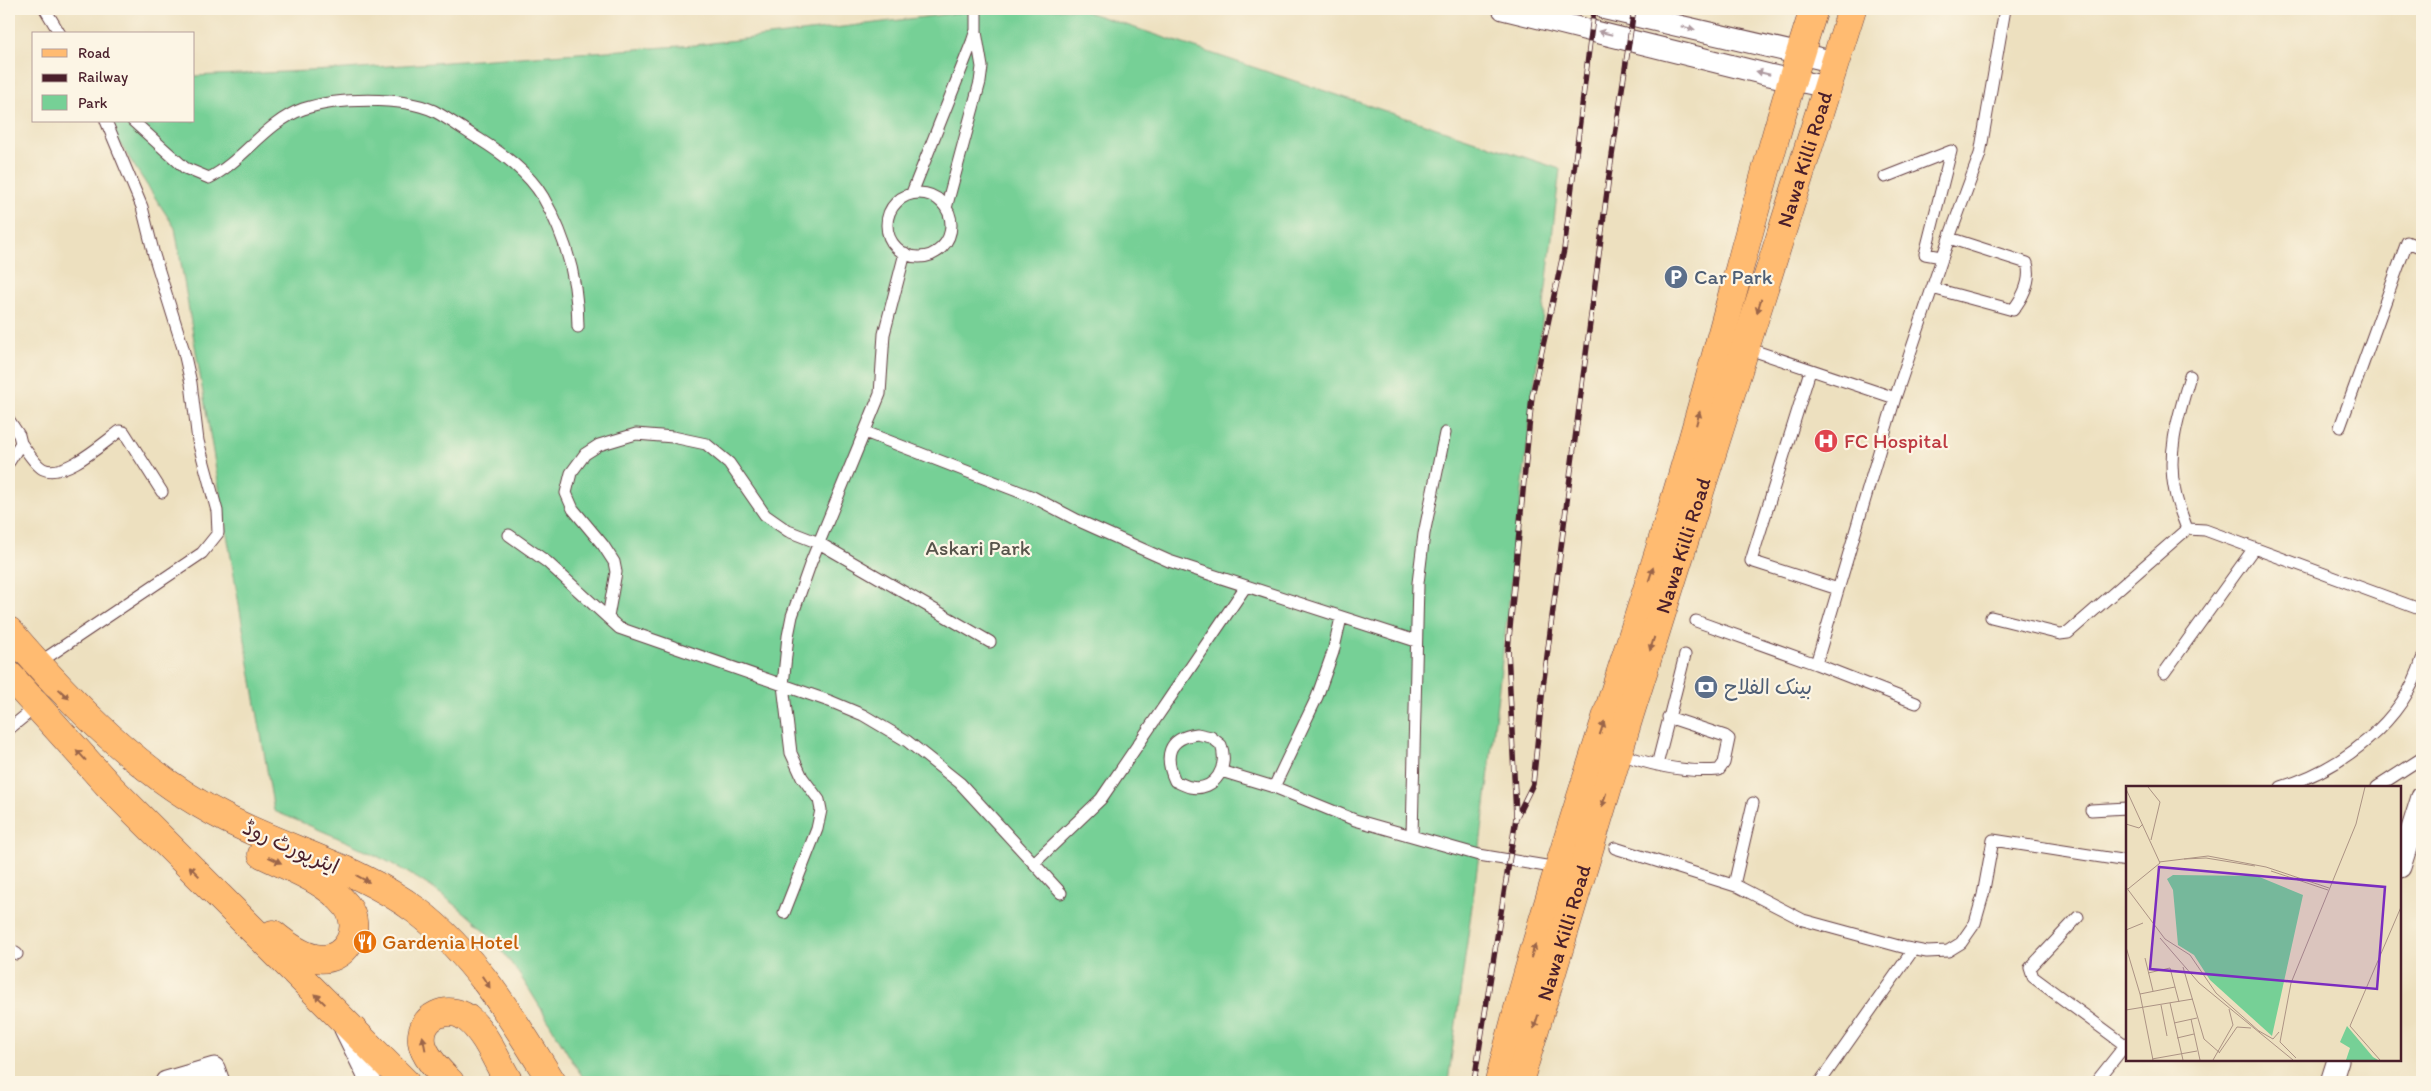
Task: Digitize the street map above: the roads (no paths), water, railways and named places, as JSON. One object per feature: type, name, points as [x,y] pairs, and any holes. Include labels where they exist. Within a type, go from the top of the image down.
[{"type":"main road","name":"Nawa Killi Road","points":[[1499,1082],[1520,997],[1558,868],[1681,479],[1791,80],[1814,9]]},
{"type":"main road","name":"Nawa Killi Road","points":[[1519,1082],[1618,753],[1852,9]]},
{"type":"main road","name":"ایئرپورٹ روڈ","points":[[9,631],[58,688],[138,763],[227,819],[357,876],[416,911],[460,948],[482,975],[552,1082]]},
{"type":"main road","points":[[9,675],[110,787],[405,1082]]},
{"type":"main road","points":[[196,801],[203,814],[214,826],[244,845],[315,881],[335,895],[346,905],[353,916],[353,936],[342,952],[329,958],[304,955],[285,944],[240,908],[223,901]]},
{"type":"main road","points":[[450,1082],[429,1058],[422,1040],[422,1032],[431,1018],[451,1011],[460,1014],[474,1025],[485,1039],[509,1082]]},
{"type":"street","points":[[1503,9],[1791,80],[1831,75]]},
{"type":"street","points":[[1606,9],[1799,54],[1831,75]]},
{"type":"street","points":[[2401,864],[2422,797]]},
{"type":"street","points":[[339,1018],[371,1082]]},
{"type":"street","points":[[2331,1082],[2338,1061]]},
{"type":"street","points":[[166,1082],[214,1068],[219,1082]]},
{"type":"lane","points":[[45,9],[59,32]]},
{"type":"lane","points":[[946,208],[980,82],[982,67],[976,30],[976,9]]},
{"type":"lane","points":[[1816,664],[1895,398],[1942,257],[1980,154],[2005,9]]},
{"type":"lane","points":[[912,193],[976,30]]},
{"type":"lane","points":[[134,122],[185,168],[209,178],[220,173],[266,132],[302,110],[335,102],[363,100],[396,102],[432,110],[495,149],[520,168],[542,197],[572,267],[577,296],[578,328]]},
{"type":"lane","points":[[37,664],[202,553],[218,533],[217,511],[198,441],[191,383],[183,348],[156,263],[142,207],[106,122]]},
{"type":"lane","points":[[1885,176],[1951,152],[1925,254],[1942,257]]},
{"type":"lane","points":[[912,193],[927,193],[940,200],[946,208],[952,225],[948,239],[939,250],[926,256],[912,256],[905,253],[890,238],[887,224],[890,211],[899,199],[912,193]]},
{"type":"lane","points":[[1932,288],[2013,310],[2022,297],[2030,272],[2027,264],[1949,238]]},
{"type":"lane","points":[[2340,427],[2407,242],[2422,248]]},
{"type":"lane","points":[[784,913],[816,829],[821,810],[818,800],[802,778],[791,753],[783,685],[792,616],[819,543],[880,394],[884,334],[905,253]]},
{"type":"lane","points":[[1746,348],[1895,398]]},
{"type":"lane","points":[[1810,371],[1751,561],[1838,589]]},
{"type":"lane","points":[[2187,529],[2175,492],[2171,466],[2176,422],[2190,376]]},
{"type":"lane","points":[[9,420],[19,435],[21,443],[41,469],[52,471],[67,467],[120,431],[124,432],[162,492]]},
{"type":"lane","points":[[865,432],[1033,497],[1077,520],[1169,561],[1416,641]]},
{"type":"lane","points":[[1412,836],[1418,583],[1424,534],[1445,433]]},
{"type":"lane","points":[[608,617],[616,572],[614,562],[603,545],[583,524],[566,493],[572,473],[585,454],[598,445],[636,434],[706,444],[729,463],[765,515],[788,531],[819,543],[990,642]]},
{"type":"lane","points":[[9,462],[21,443]]},
{"type":"lane","points":[[1991,617],[2060,634],[2068,633],[2187,529],[2205,530],[2422,610]]},
{"type":"lane","points":[[509,535],[547,562],[619,628],[863,715],[907,742],[960,783],[1061,893]]},
{"type":"lane","points":[[2164,673],[2254,548]]},
{"type":"lane","points":[[1034,863],[1101,799],[1246,586]]},
{"type":"lane","points":[[1274,787],[1318,697],[1333,652],[1341,618]]},
{"type":"lane","points":[[1696,621],[1816,664],[1916,704]]},
{"type":"lane","points":[[1657,765],[1685,655]]},
{"type":"lane","points":[[2285,786],[2299,782],[2355,751],[2375,733],[2396,710],[2413,682],[2422,659]]},
{"type":"lane","points":[[9,729],[37,706]]},
{"type":"lane","points":[[1618,753],[1657,765],[1708,771],[1719,770],[1724,763],[1729,740],[1725,736],[1668,717]]},
{"type":"lane","points":[[1197,734],[1211,738],[1221,745],[1224,754],[1224,763],[1221,771],[1211,782],[1198,787],[1192,787],[1175,781],[1170,769],[1170,752],[1178,740],[1186,735],[1197,734]]},
{"type":"lane","points":[[2379,786],[2422,758]]},
{"type":"lane","points":[[1221,771],[1274,787],[1355,820],[1479,855],[1558,868]]},
{"type":"lane","points":[[1734,885],[1753,803]]},
{"type":"lane","points":[[2091,810],[2126,808]]},
{"type":"lane","points":[[1615,848],[1734,885],[1803,920],[1913,950],[1927,952],[1948,951],[1961,943],[1975,923],[1984,895],[1993,840],[2126,861]]},
{"type":"lane","points":[[2078,917],[2030,968],[2033,977],[2126,1044],[2096,1082]]},
{"type":"lane","points":[[1820,1082],[1913,950]]},
{"type":"railway","points":[[1516,816],[1508,649],[1532,396],[1564,250],[1594,9]]},
{"type":"railway","points":[[1474,1082],[1516,818],[1533,784],[1543,687],[1609,176],[1634,9]]},
{"type":"place","name":"Car Park","points":[[1676,277]]},
{"type":"place","name":"FC Hospital","points":[[1826,441]]},
{"type":"place","name":"بینک الفلاح","points":[[1706,687]]},
{"type":"place","name":"Gardenia Hotel","points":[[365,942]]},
{"type":"park label","name":"Askari Park","points":[[978,548]]}]
